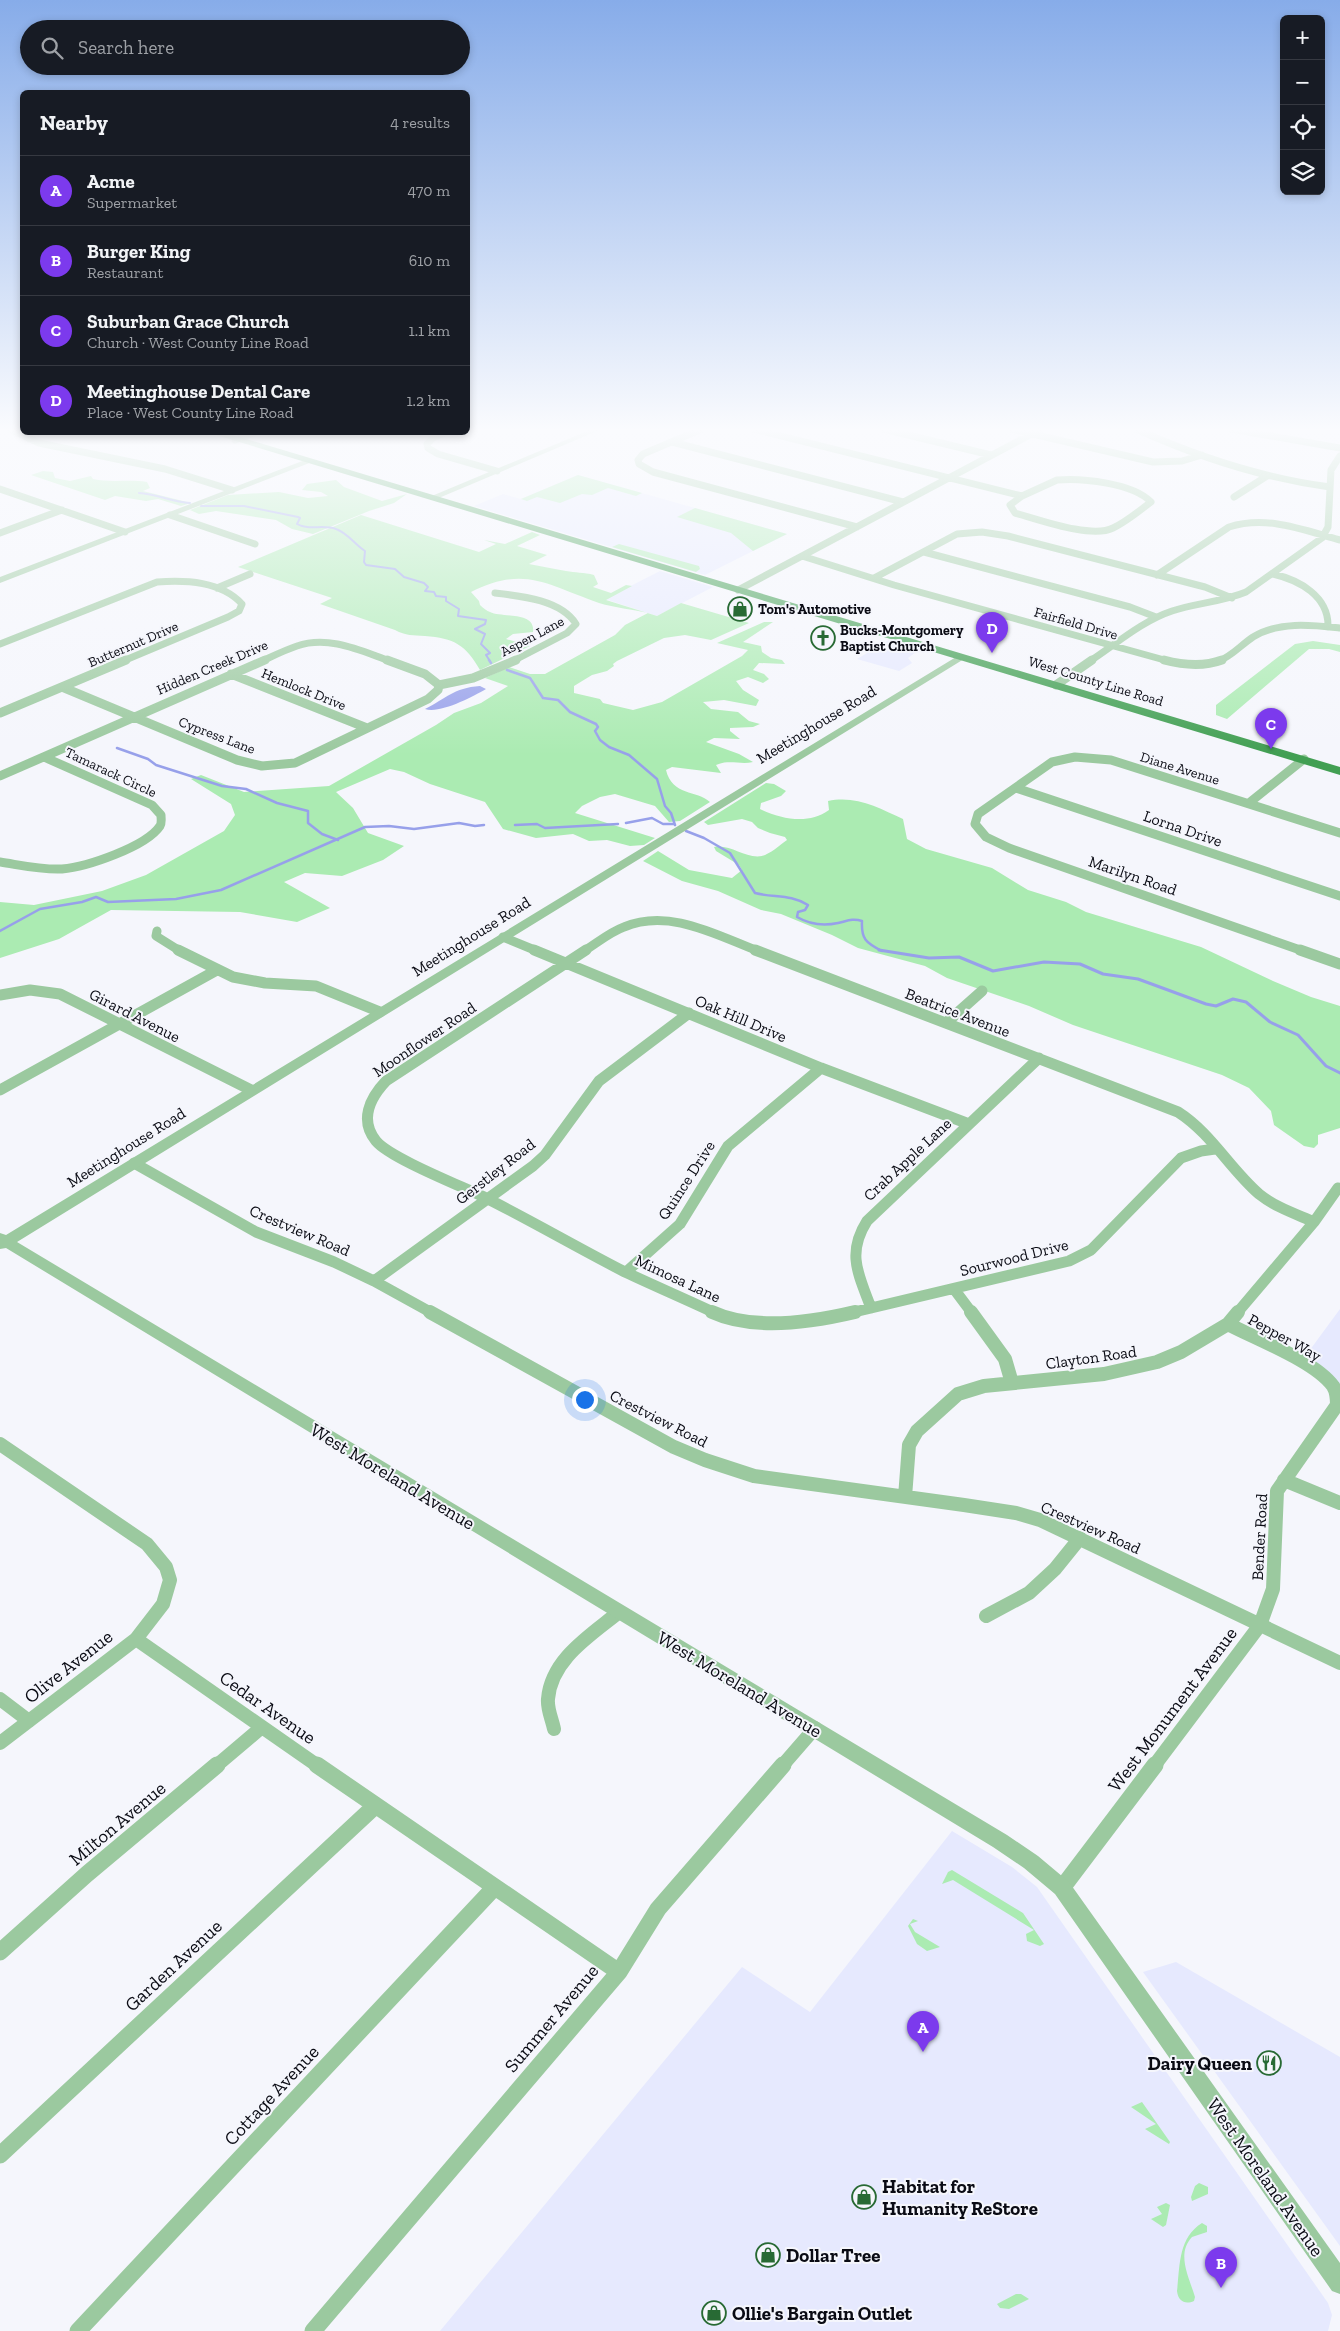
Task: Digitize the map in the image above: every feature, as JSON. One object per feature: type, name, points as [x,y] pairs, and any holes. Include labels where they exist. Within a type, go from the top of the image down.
[{"type":"main road","name":"West County Line Road","points":[[564,538],[1340,771]]},
{"type":"street","points":[[0,580],[110,538]]},
{"type":"street","points":[[237,538],[255,544]]},
{"type":"street","points":[[738,590],[837,538]]},
{"type":"street","points":[[874,578],[951,538]]},
{"type":"street","points":[[1012,538],[1213,590],[1232,598]]},
{"type":"street","points":[[1157,575],[1214,538]]},
{"type":"street","points":[[1056,685],[1156,617],[1232,598],[1250,590],[1322,538]]},
{"type":"street","points":[[924,552],[1130,607],[1156,617]]},
{"type":"street","name":"Fairfield Drive","points":[[802,556],[1170,662],[1202,664],[1224,658],[1257,635],[1270,630],[1296,626],[1340,628]]},
{"type":"street","points":[[0,644],[157,582],[192,580],[217,588],[250,574]]},
{"type":"street","points":[[1273,574],[1298,581],[1311,589],[1328,617],[1328,627]]},
{"type":"street","name":"Butternut Drive","points":[[0,713],[228,618],[239,610],[242,604],[241,600],[217,588]]},
{"type":"street","name":"Aspen Lane","points":[[439,685],[464,682],[483,676],[567,633],[576,624],[572,616],[565,611],[518,596],[494,593]]},
{"type":"street","name":"Hidden Creek Drive","points":[[0,776],[292,647],[308,644],[343,644],[425,674],[439,685]]},
{"type":"street","name":"Meetinghouse Road","points":[[2,1242],[961,656]]},
{"type":"street","name":"Hemlock Drive","points":[[231,674],[366,728]]},
{"type":"street","name":"Cypress Lane","points":[[62,687],[237,760],[262,766],[283,765],[306,759],[428,699],[438,690],[439,685]]},
{"type":"street","name":"Tamarack Circle","points":[[0,862],[45,869],[81,867],[102,860],[151,835],[160,826],[161,815],[152,805],[44,757]]},
{"type":"street","name":"Diane Avenue","points":[[1016,788],[1052,762],[1067,758],[1110,760],[1340,833]]},
{"type":"street","points":[[1249,803],[1304,759]]},
{"type":"street","name":"Lorna Drive","points":[[1016,788],[1340,896]]},
{"type":"street","name":"Marilyn Road","points":[[1016,788],[976,817],[977,828],[992,840],[1340,964]]},
{"type":"street","name":"Beatrice Avenue","points":[[565,965],[621,927],[645,921],[674,921],[687,924],[1178,1112],[1192,1121],[1215,1149],[1259,1194],[1276,1205],[1314,1222]]},
{"type":"street","points":[[157,931],[156,936],[166,944],[217,970],[243,980],[316,986],[380,1012]]},
{"type":"street","name":"Oak Hill Drive","points":[[503,937],[565,965],[689,1013],[821,1068],[969,1124]]},
{"type":"street","name":"Moonflower Road","points":[[487,1198],[384,1149],[376,1142],[368,1129],[367,1116],[370,1100],[380,1088],[396,1075],[565,965]]},
{"type":"street","points":[[0,1090],[217,970]]},
{"type":"street","name":"Girard Avenue","points":[[0,994],[28,990],[53,991],[251,1090]]},
{"type":"street","points":[[946,1023],[982,991]]},
{"type":"street","name":"Gerstley Road","points":[[374,1281],[545,1156],[599,1082],[689,1013]]},
{"type":"street","name":"Crab Apple Lane","points":[[871,1308],[854,1251],[860,1233],[871,1214],[1039,1058]]},
{"type":"street","name":"Quince Drive","points":[[626,1272],[680,1224],[728,1146],[821,1068]]},
{"type":"street","name":"Sourwood Drive","points":[[871,1308],[1076,1258],[1091,1250],[1181,1158],[1201,1151],[1215,1149]]},
{"type":"street","name":"Crestview Road","points":[[134,1163],[256,1232],[334,1262],[374,1281],[674,1447],[754,1476],[905,1496],[1016,1514],[1040,1520],[1260,1625]]},
{"type":"street","name":"Clayton Road","points":[[905,1496],[909,1445],[918,1431],[958,1394],[966,1390],[1012,1383],[1129,1370],[1181,1352],[1228,1324],[1314,1222],[1338,1188]]},
{"type":"street","name":"Mimosa Lane","points":[[487,1198],[626,1272],[719,1315],[743,1321],[800,1322],[826,1319],[871,1308]]},
{"type":"street","name":"West Moreland Avenue","points":[[2,1242],[815,1728],[1000,1841],[1031,1862],[1062,1888],[1340,2283]]},
{"type":"street","points":[[954,1289],[1005,1359],[1012,1383]]},
{"type":"street","name":"Pepper Way","points":[[1228,1324],[1311,1368],[1327,1380]]},
{"type":"street","name":"Bender Road","points":[[1260,1625],[1274,1589],[1275,1505],[1277,1491],[1336,1408],[1336,1392],[1327,1380]]},
{"type":"street","points":[[0,1444],[147,1544],[161,1560],[170,1580],[166,1597],[136,1639]]},
{"type":"street","points":[[1284,1480],[1340,1503]]},
{"type":"street","points":[[986,1616],[1029,1593],[1055,1569],[1080,1538]]},
{"type":"street","points":[[554,1729],[548,1699],[552,1679],[568,1657],[619,1612]]},
{"type":"street","name":"West Monument Avenue","points":[[1062,1888],[1260,1625],[1340,1663]]},
{"type":"street","name":"Olive Avenue","points":[[0,1743],[136,1639]]},
{"type":"street","name":"Cedar Avenue","points":[[136,1639],[375,1806],[619,1972]]},
{"type":"street","points":[[0,1699],[29,1721]]},
{"type":"street","name":"Milton Avenue","points":[[0,1952],[87,1874],[262,1727]]},
{"type":"street","name":"Summer Avenue","points":[[313,2331],[619,1972],[658,1909],[815,1728]]},
{"type":"street","name":"Garden Avenue","points":[[0,2155],[375,1806]]},
{"type":"street","name":"Cottage Avenue","points":[[78,2331],[494,1888]]},
{"type":"shaded area","points":[[580,538],[779,538],[705,575]]},
{"type":"shaded area","points":[[660,571],[713,587],[657,616],[605,599]]},
{"type":"shaded area","points":[[889,640],[920,649],[908,658],[912,663],[899,671],[857,659]]},
{"type":"shaded area","points":[[1340,1309],[1340,1388],[1304,1358]]},
{"type":"shaded area","points":[[952,1831],[1012,1867],[1037,1887],[1328,2303],[1332,2315],[1328,2331],[440,2331],[742,1967],[810,2012]]},
{"type":"shaded area","points":[[1176,1962],[1340,2057],[1340,2246],[1143,1972]]},
{"type":"green space","points":[[307,538],[434,538],[479,552],[496,544],[484,540],[505,544],[519,538],[534,538],[517,546],[547,555],[529,564],[594,575],[598,584],[593,587],[611,593],[626,585],[632,586],[606,600],[646,613],[599,603],[550,584],[536,581],[522,579],[506,580],[490,584],[471,592],[480,605],[495,614],[524,618],[533,625],[533,632],[513,634],[506,639],[530,646],[480,670],[470,654],[451,641],[403,633],[320,604],[332,598],[238,567]]},
{"type":"green space","points":[[737,538],[779,538],[753,551]]},
{"type":"green space","points":[[619,544],[699,566],[700,569],[696,572],[612,547]]},
{"type":"green space","points":[[681,603],[749,623],[711,640],[685,635],[664,638],[617,661],[607,671],[592,675],[574,686],[574,693],[600,699],[603,703],[633,710],[662,702],[742,656],[748,650],[717,643],[764,622],[773,622],[743,642],[761,646],[762,652],[771,658],[782,660],[785,664],[759,663],[753,670],[764,674],[769,679],[763,683],[748,677],[736,681],[743,690],[759,700],[756,706],[724,700],[703,702],[711,709],[738,712],[749,721],[760,724],[753,727],[730,728],[730,731],[740,739],[714,738],[706,742],[739,754],[753,762],[721,763],[716,765],[721,773],[672,767],[666,770],[669,778],[679,788],[705,798],[710,802],[680,821],[669,822],[655,806],[615,794],[600,797],[582,806],[575,813],[655,838],[644,845],[630,846],[607,840],[589,841],[573,834],[536,838],[503,829],[485,802],[430,784],[404,772],[390,769],[336,792],[353,808],[368,833],[404,846],[383,860],[342,876],[305,873],[284,882],[330,908],[297,922],[240,912],[111,910],[59,939],[0,958],[0,902],[34,905],[102,891],[146,875],[224,831],[235,815],[231,804],[191,779],[201,775],[244,792],[329,786],[454,713],[481,703],[508,686],[485,678],[509,667],[530,674],[545,674],[615,635],[625,625],[648,613],[657,616]]},
{"type":"green space","points":[[1313,641],[1340,645],[1340,652],[1329,649],[1309,649],[1227,719],[1216,715],[1216,705],[1295,644]]},
{"type":"green space","points":[[766,783],[774,784],[786,791],[781,796],[761,803],[760,809],[768,813],[786,818],[804,819],[821,815],[829,810],[828,801],[848,800],[867,804],[903,819],[907,839],[926,849],[992,868],[1028,890],[1066,902],[1086,912],[1201,947],[1273,981],[1311,997],[1340,1006],[1340,1128],[1318,1135],[1318,1144],[1314,1148],[1304,1146],[1274,1125],[1271,1111],[1249,1088],[1222,1075],[1073,1025],[1029,1006],[947,978],[925,966],[858,948],[781,914],[761,910],[718,891],[682,881],[643,861],[658,851],[689,870],[732,878],[742,870],[739,865],[716,851],[714,847],[762,856],[787,840],[785,837],[758,828],[752,822],[742,819],[708,825],[704,822]]},
{"type":"green space","points":[[952,1870],[1023,1913],[1044,1944],[1040,1946],[1027,1941],[1026,1934],[1034,1930],[953,1880],[942,1884],[948,1872]]},
{"type":"green space","points":[[913,1919],[918,1921],[910,1924],[915,1932],[940,1947],[927,1951],[917,1944],[908,1926]]},
{"type":"green space","points":[[1142,2102],[1170,2142],[1169,2144],[1145,2129],[1156,2124],[1131,2107]]},
{"type":"green space","points":[[1199,2183],[1208,2187],[1208,2194],[1192,2201],[1191,2197],[1195,2186]]},
{"type":"green space","points":[[1166,2203],[1170,2205],[1166,2225],[1163,2227],[1151,2219],[1162,2214],[1157,2207]]},
{"type":"green space","points":[[1202,2223],[1207,2226],[1207,2232],[1192,2237],[1185,2251],[1185,2266],[1195,2297],[1194,2301],[1185,2302],[1180,2300],[1177,2291],[1180,2262],[1188,2236]]},
{"type":"green space","points":[[1016,2294],[1021,2294],[1029,2299],[1009,2309],[1000,2308],[997,2304]]},
{"type":"water","points":[[480,686],[486,689],[456,704],[439,709],[425,709],[457,691]]},
{"type":"waterway","points":[[350,538],[365,551],[364,562],[366,565],[395,569],[404,577],[424,583],[428,587],[425,591],[434,592],[436,596],[446,597],[446,601],[459,609],[458,616],[486,620],[485,624],[475,629],[485,634],[481,644],[490,653],[486,655],[490,661]]},
{"type":"waterway","points":[[507,670],[530,678],[543,698],[558,700],[570,712],[596,724],[598,727],[595,731],[600,740],[609,747],[629,755],[657,779],[665,806],[671,813],[675,825]]},
{"type":"waterway","points":[[117,748],[148,759],[156,765],[222,786],[246,789],[277,803],[308,811],[308,823],[322,834],[337,839]]},
{"type":"waterway","points":[[626,823],[652,818],[663,824],[674,824]]},
{"type":"waterway","points":[[337,839],[365,827],[389,826],[414,829],[459,823],[475,826],[484,825]]},
{"type":"waterway","points":[[515,825],[537,824],[545,828],[618,824]]},
{"type":"waterway","points":[[686,831],[704,838],[730,853],[755,893],[795,899],[808,905],[805,910],[798,912],[797,917],[812,923],[827,924],[853,920],[862,921],[862,932],[866,940],[881,950]]},
{"type":"waterway","points":[[0,931],[40,909],[82,902],[96,897],[108,902],[176,899],[221,890],[337,839]]},
{"type":"waterway","points":[[881,950],[929,958],[959,957],[993,971],[1044,962],[1080,964],[1103,974],[1138,979],[1206,1004],[1216,1006],[1233,999],[1246,1002],[1270,1022],[1298,1035],[1326,1066],[1340,1073]]},
{"type":"place","name":"Tom's Automotive","points":[[740,609]]},
{"type":"place","name":"Bucks-Montgomery Baptist Church","points":[[823,638]]},
{"type":"place","name":"Meetinghouse Dental Care","points":[[992,653]]},
{"type":"place","name":"Suburban Grace Church","points":[[1271,749]]},
{"type":"place","name":"Acme","points":[[923,2052]]},
{"type":"place","name":"Dairy Queen","points":[[1269,2063]]},
{"type":"place","name":"Habitat for Humanity ReStore","points":[[864,2197]]},
{"type":"place","name":"Dollar Tree","points":[[768,2255]]},
{"type":"place","name":"Burger King","points":[[1221,2288]]},
{"type":"place","name":"Ollie's Bargain Outlet","points":[[714,2313]]}]
